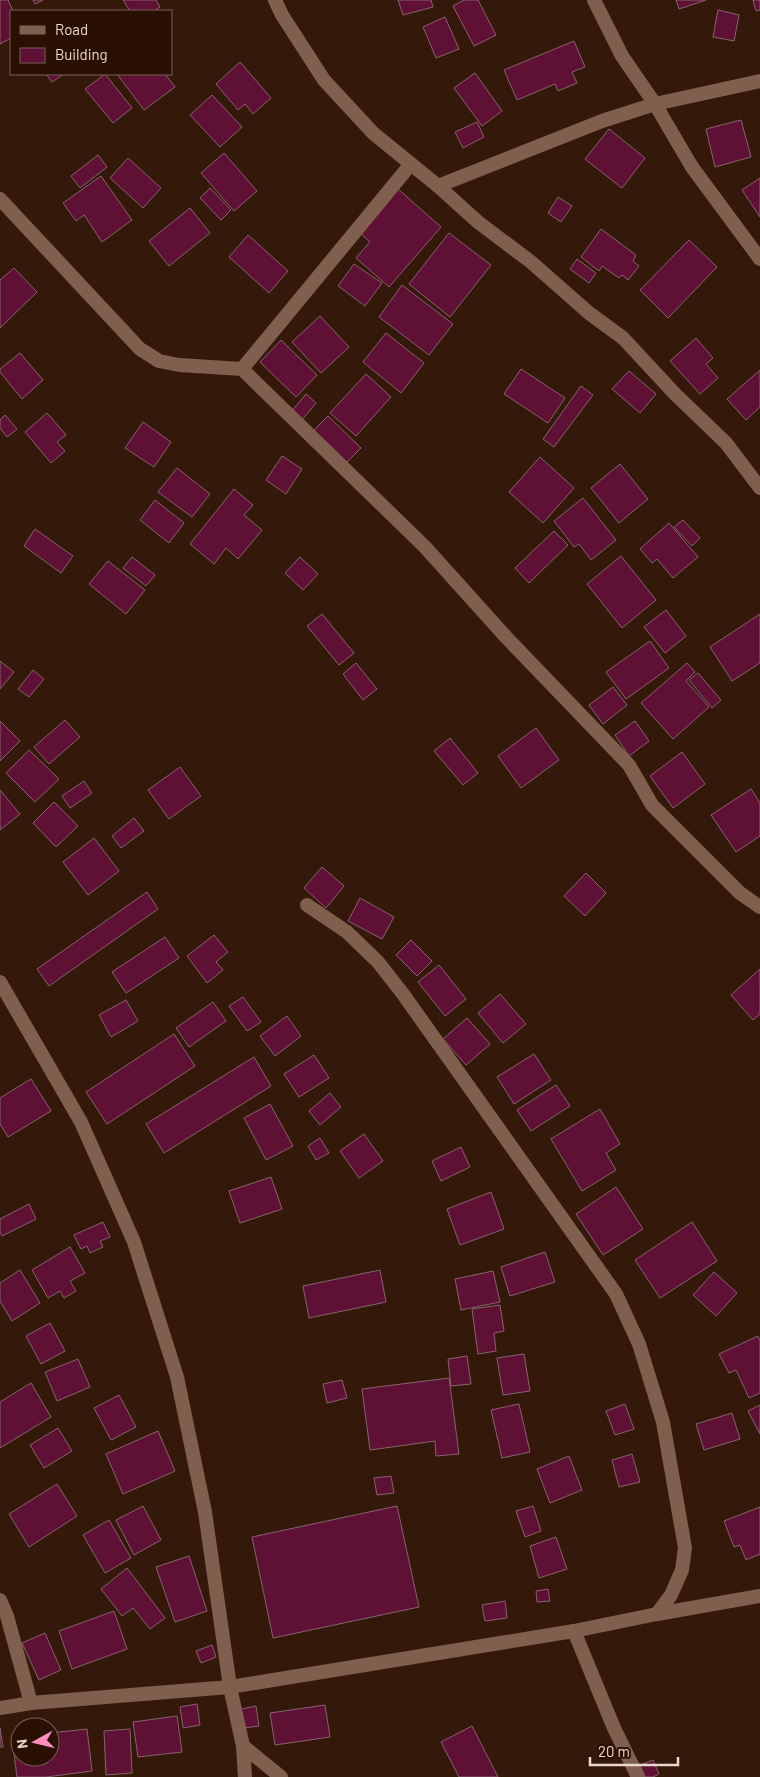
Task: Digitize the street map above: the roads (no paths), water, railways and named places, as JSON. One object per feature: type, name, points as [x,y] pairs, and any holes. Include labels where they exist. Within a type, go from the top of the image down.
[{"type":"street","points":[[275,0],[282,15],[324,80],[373,133],[438,186],[478,222],[531,262],[590,313],[623,338],[675,394],[726,443],[760,488]]},
{"type":"street","points":[[594,0],[622,56],[655,104],[692,167],[760,259]]},
{"type":"street","points":[[438,186],[602,121],[655,104],[760,81]]},
{"type":"street","points":[[242,369],[411,164]]},
{"type":"street","points":[[0,199],[140,349],[160,361],[179,365],[242,369],[425,547],[506,637],[629,765],[652,805],[740,893],[760,907]]},
{"type":"street","points":[[307,905],[347,932],[378,962],[616,1294],[639,1344],[663,1422],[685,1548],[682,1570],[672,1595],[657,1614]]},
{"type":"street","points":[[0,982],[81,1122],[134,1242],[177,1377],[205,1512],[230,1687],[243,1746],[245,1777]]},
{"type":"street","points":[[0,1708],[31,1703],[230,1687],[574,1631],[760,1596]]},
{"type":"street","points":[[0,1600],[7,1616],[31,1703]]},
{"type":"street","points":[[574,1631],[614,1728],[638,1777]]},
{"type":"street","points":[[243,1746],[282,1777]]}]
